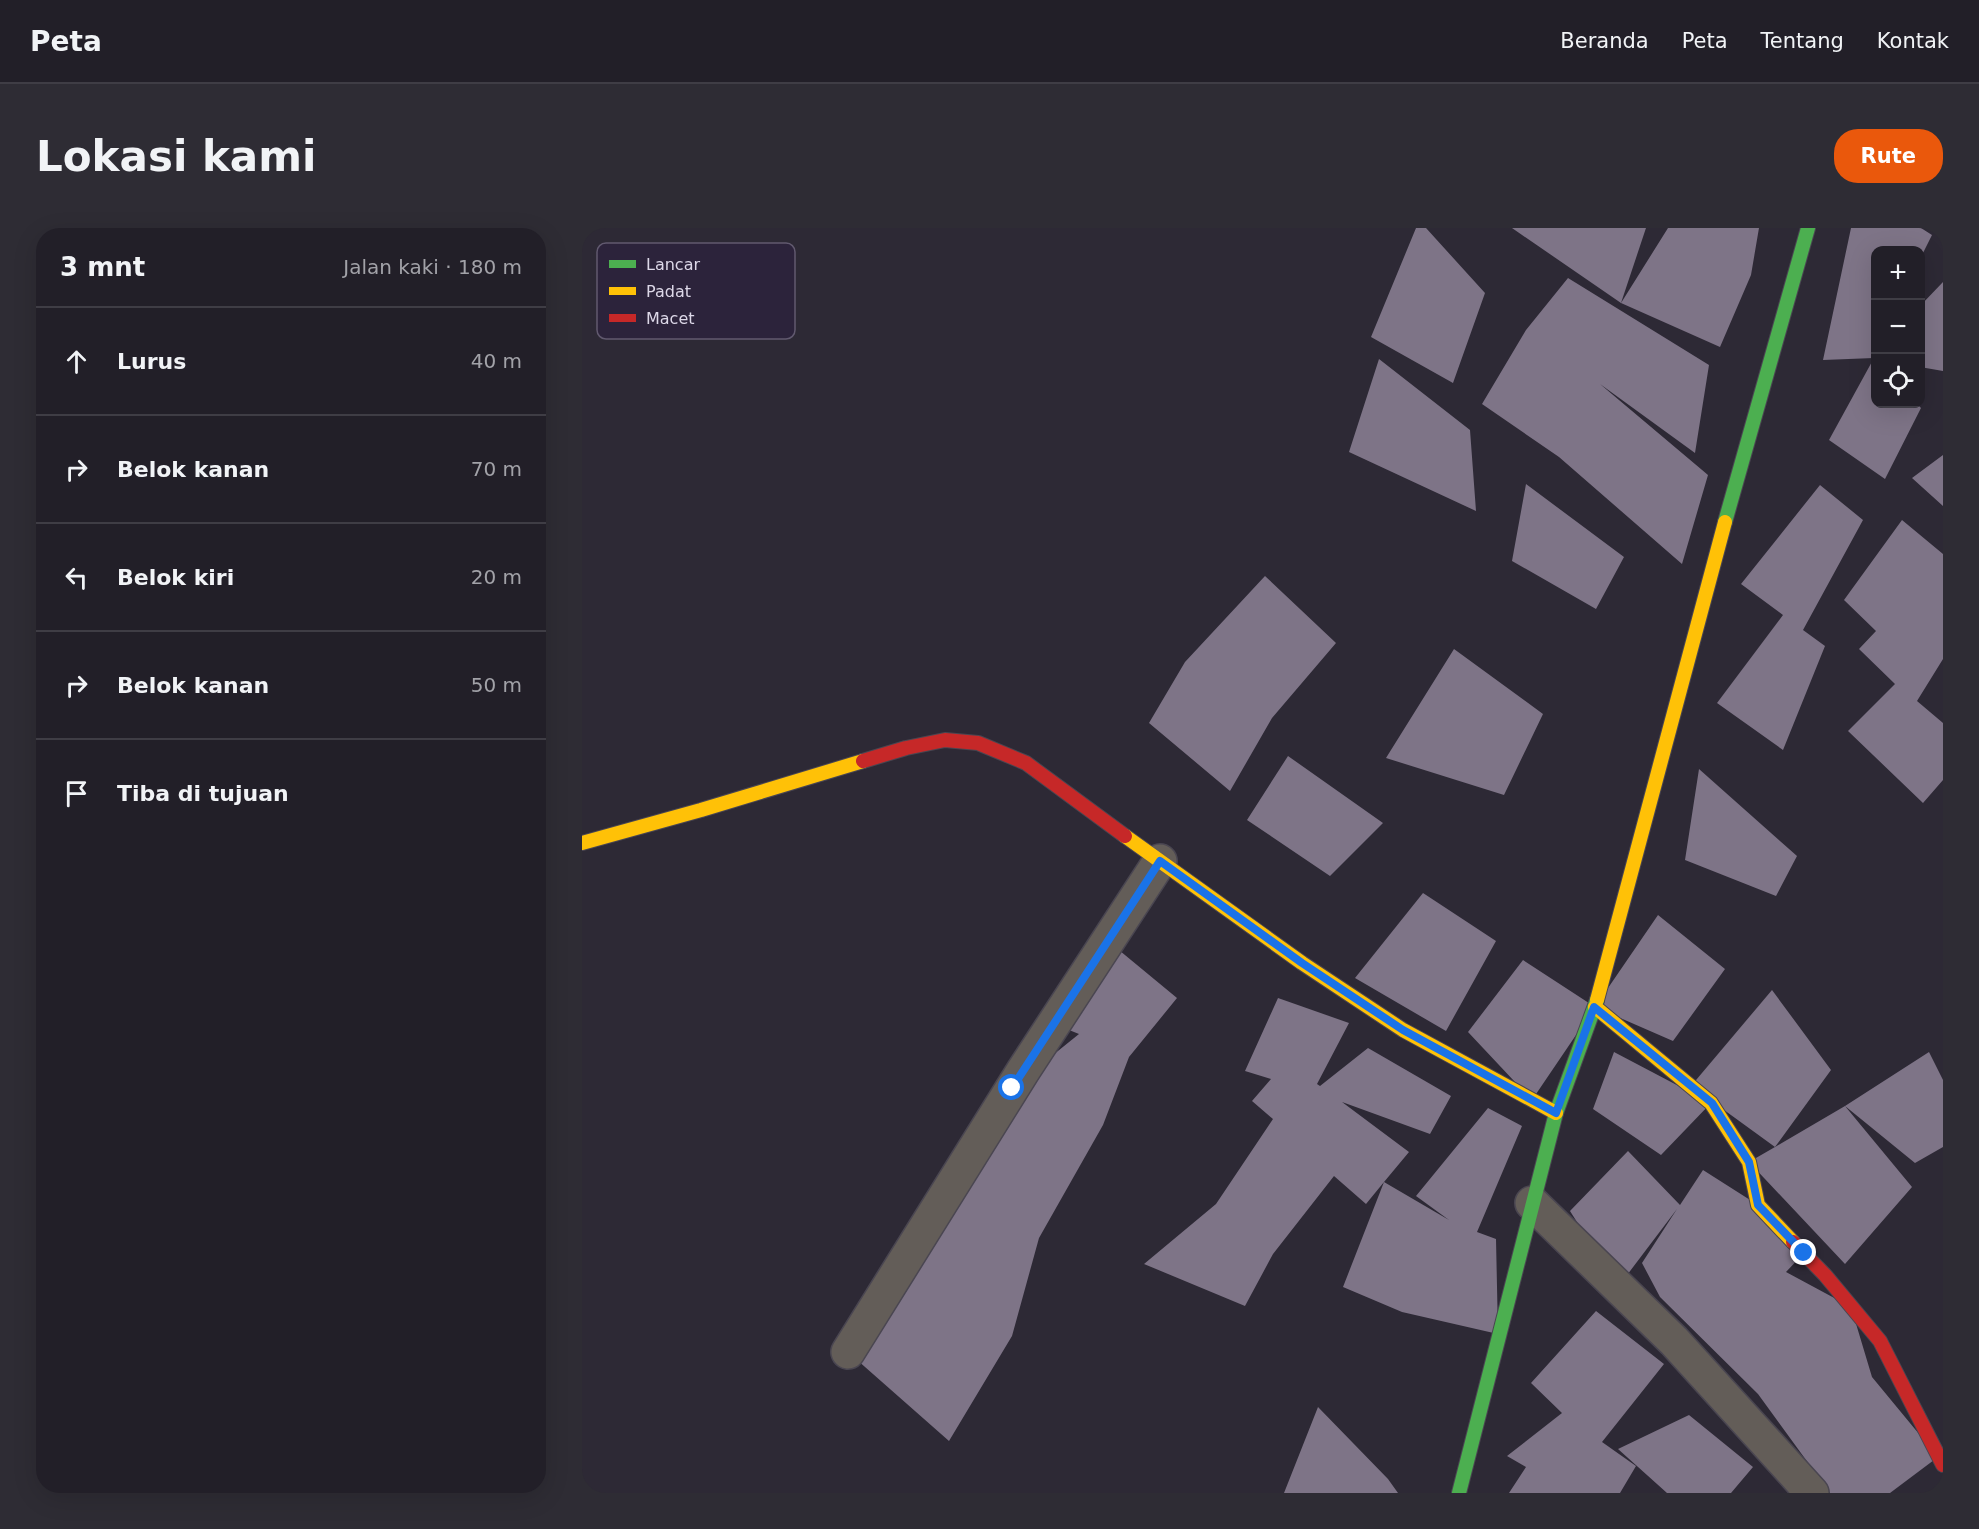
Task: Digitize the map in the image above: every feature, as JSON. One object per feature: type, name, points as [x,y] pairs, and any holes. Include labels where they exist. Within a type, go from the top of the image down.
[{"type":"street","points":[[1459,1493],[1556,1113],[1594,1007],[1751,425],[1808,228]]},
{"type":"street","points":[[582,843],[701,810],[906,748],[945,740],[978,742],[1026,763],[1302,963],[1403,1030],[1556,1113]]},
{"type":"street","points":[[848,1352],[1023,1071],[1160,861]]},
{"type":"street","points":[[1594,1007],[1712,1103],[1749,1162],[1758,1205],[1825,1275],[1880,1341],[1943,1466]]},
{"type":"street","points":[[1532,1203],[1674,1341],[1812,1493]]},
{"type":"building","points":[[1416,228],[1426,228],[1485,293],[1453,383],[1371,337]]},
{"type":"building","points":[[1512,228],[1646,228],[1621,303]]},
{"type":"building","points":[[1668,228],[1759,228],[1751,275],[1720,347],[1621,303]]},
{"type":"building","points":[[1851,228],[1921,228],[1932,235],[1925,249],[1925,246],[1871,246],[1871,358],[1823,360]]},
{"type":"building","points":[[1568,278],[1709,365],[1695,453],[1600,384],[1708,475],[1682,564],[1559,457],[1482,404],[1526,330]]},
{"type":"building","points":[[1943,282],[1943,371],[1925,368],[1925,301]]},
{"type":"building","points":[[1379,359],[1470,430],[1476,511],[1349,452]]},
{"type":"building","points":[[1871,363],[1871,408],[1921,408],[1885,479],[1829,440]]},
{"type":"building","points":[[1943,455],[1943,506],[1912,478]]},
{"type":"building","points":[[1526,484],[1624,557],[1596,609],[1512,561]]},
{"type":"building","points":[[1820,485],[1863,520],[1803,630],[1825,646],[1783,750],[1717,703],[1783,615],[1741,584]]},
{"type":"building","points":[[1902,520],[1943,554],[1943,659],[1917,701],[1943,723],[1943,780],[1923,803],[1848,731],[1895,684],[1859,649],[1876,631],[1844,600]]},
{"type":"building","points":[[1265,576],[1336,643],[1272,718],[1230,791],[1149,723],[1185,662]]},
{"type":"building","points":[[1454,649],[1543,714],[1504,795],[1386,758]]},
{"type":"building","points":[[1288,756],[1383,823],[1330,876],[1247,820]]},
{"type":"building","points":[[1699,769],[1797,856],[1776,896],[1685,860]]},
{"type":"building","points":[[1423,893],[1496,941],[1446,1031],[1355,978]]},
{"type":"building","points":[[1658,915],[1725,969],[1673,1041],[1595,1007]]},
{"type":"building","points":[[1108,941],[1177,998],[1129,1057],[1103,1125],[1039,1238],[1012,1336],[949,1441],[848,1352],[1012,1088],[1079,1034],[1054,1024]]},
{"type":"building","points":[[1523,960],[1595,1007],[1532,1100],[1468,1032]]},
{"type":"building","points":[[1772,990],[1831,1070],[1775,1147],[1691,1086]]},
{"type":"building","points":[[1278,998],[1349,1023],[1317,1084],[1320,1086],[1368,1048],[1451,1096],[1430,1134],[1342,1102],[1409,1152],[1366,1204],[1334,1176],[1273,1254],[1245,1306],[1144,1264],[1216,1204],[1273,1119],[1252,1101],[1271,1079],[1245,1071]]},
{"type":"building","points":[[1614,1052],[1711,1103],[1661,1155],[1593,1109]]},
{"type":"building","points":[[1929,1052],[1943,1080],[1943,1147],[1915,1163],[1845,1106]]},
{"type":"building","points":[[1845,1106],[1912,1187],[1845,1264],[1749,1162]]},
{"type":"building","points":[[1488,1108],[1522,1126],[1477,1232],[1496,1239],[1498,1334],[1402,1312],[1343,1287],[1384,1182],[1449,1220],[1416,1196]]},
{"type":"building","points":[[1628,1151],[1680,1205],[1703,1170],[1758,1205],[1804,1253],[1786,1272],[1851,1307],[1872,1377],[1938,1457],[1890,1493],[1830,1493],[1758,1394],[1660,1297],[1642,1263],[1677,1209],[1618,1287],[1570,1211]]},
{"type":"building","points":[[1596,1311],[1664,1364],[1602,1442],[1636,1466],[1620,1493],[1509,1493],[1526,1467],[1507,1456],[1562,1413],[1531,1383]]},
{"type":"building","points":[[1318,1407],[1388,1479],[1398,1493],[1284,1493]]},
{"type":"building","points":[[1689,1415],[1753,1467],[1731,1493],[1667,1493],[1618,1449]]},
{"type":"traffic: fast","points":[[1725,522],[1808,228]]},
{"type":"traffic: fast","points":[[1459,1493],[1556,1113],[1597,1000]]},
{"type":"traffic: slow","points":[[1597,1000],[1725,522]]},
{"type":"traffic: slow","points":[[582,843],[863,761]]},
{"type":"traffic: slow","points":[[1125,836],[1302,963],[1403,1030],[1556,1113]]},
{"type":"traffic: slow","points":[[1595,1007],[1711,1103],[1749,1162],[1758,1205],[1793,1242]]},
{"type":"traffic: jam","points":[[863,761],[906,748],[945,740],[978,743],[1026,763],[1125,836]]},
{"type":"traffic: jam","points":[[1793,1242],[1825,1275],[1880,1341],[1943,1465]]},
{"type":"route","points":[[1012,1088],[1160,861],[1302,963],[1403,1030],[1556,1113],[1594,1007],[1712,1103],[1749,1162],[1758,1205],[1804,1253]]}]
